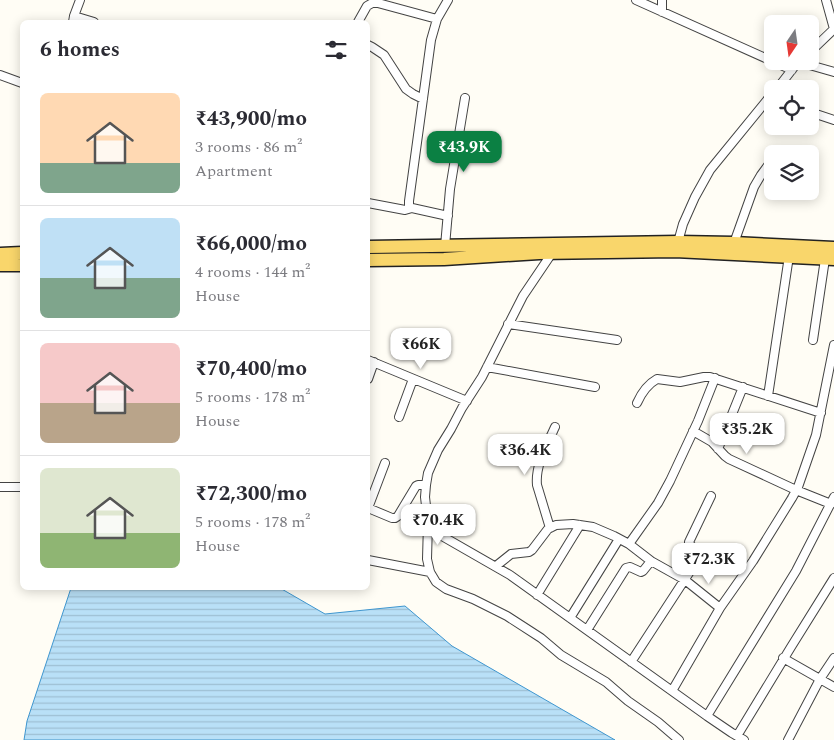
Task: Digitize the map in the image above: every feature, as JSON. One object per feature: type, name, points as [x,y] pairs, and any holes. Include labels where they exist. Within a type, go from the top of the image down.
[{"type":"main road","points":[[370,248],[678,242],[834,248]]},
{"type":"main road","points":[[370,260],[444,259],[552,253],[675,251],[830,259]]},
{"type":"main road","points":[[0,254],[20,253]]},
{"type":"main road","points":[[0,265],[20,265]]},
{"type":"street","points":[[74,19],[80,0]]},
{"type":"street","points":[[412,208],[409,206],[409,201],[431,40],[437,19],[448,0]]},
{"type":"street","points":[[636,0],[764,58]]},
{"type":"street","points":[[662,0],[662,12]]},
{"type":"street","points":[[819,43],[834,29],[826,0]]},
{"type":"street","points":[[359,20],[367,6],[374,2],[437,19]]},
{"type":"street","points":[[370,46],[384,55],[406,89],[423,99]]},
{"type":"street","points":[[819,68],[834,72]]},
{"type":"street","points":[[784,80],[792,70]]},
{"type":"street","points":[[0,75],[20,82]]},
{"type":"street","points":[[446,246],[450,189],[465,98]]},
{"type":"street","points":[[678,242],[694,197],[710,170],[764,105]]},
{"type":"street","points":[[819,115],[834,120]]},
{"type":"street","points":[[734,243],[754,187],[764,171]]},
{"type":"street","points":[[370,203],[405,210],[412,208],[448,216]]},
{"type":"street","points":[[552,253],[523,296],[494,355],[438,450],[428,473],[425,496],[428,528],[427,558],[430,572],[436,582],[446,589],[473,599],[507,616],[542,638],[561,655],[606,682],[679,740]]},
{"type":"street","points":[[768,396],[789,256]]},
{"type":"street","points":[[813,340],[830,259]]},
{"type":"street","points":[[508,324],[617,340]]},
{"type":"street","points":[[672,691],[720,608],[753,560],[796,490],[827,396],[834,345]]},
{"type":"street","points":[[371,361],[467,401]]},
{"type":"street","points":[[487,366],[595,387]]},
{"type":"street","points":[[638,403],[640,396],[656,379],[680,382],[704,377],[715,378],[821,413]]},
{"type":"street","points":[[629,544],[658,503],[670,481],[715,378]]},
{"type":"street","points":[[399,417],[414,379]]},
{"type":"street","points":[[718,449],[743,387]]},
{"type":"street","points":[[550,528],[537,485],[537,472],[555,427]]},
{"type":"street","points":[[693,431],[712,442],[729,459],[796,490],[832,500],[796,571],[707,716]]},
{"type":"street","points":[[370,503],[385,463]]},
{"type":"street","points":[[370,509],[395,518],[416,486],[426,485]]},
{"type":"street","points":[[0,487],[20,488]]},
{"type":"street","points":[[630,662],[700,556],[699,551],[690,545],[689,542],[710,496]]},
{"type":"street","points":[[496,566],[511,554],[532,550],[545,532],[556,525],[573,524],[593,527],[629,544],[651,561],[685,580],[720,608]]},
{"type":"street","points":[[537,595],[580,525]]},
{"type":"street","points":[[428,528],[496,566],[740,738],[783,658],[834,578]]},
{"type":"street","points":[[570,618],[619,539]]},
{"type":"street","points":[[370,560],[430,572]]},
{"type":"street","points":[[587,630],[626,568],[630,566],[643,572],[651,561]]},
{"type":"street","points":[[783,658],[834,687]]},
{"type":"street","points":[[788,740],[820,679],[834,658]]},
{"type":"water","points":[[70,590],[283,590],[325,614],[405,606],[452,646],[615,740],[24,740],[27,721]]}]
